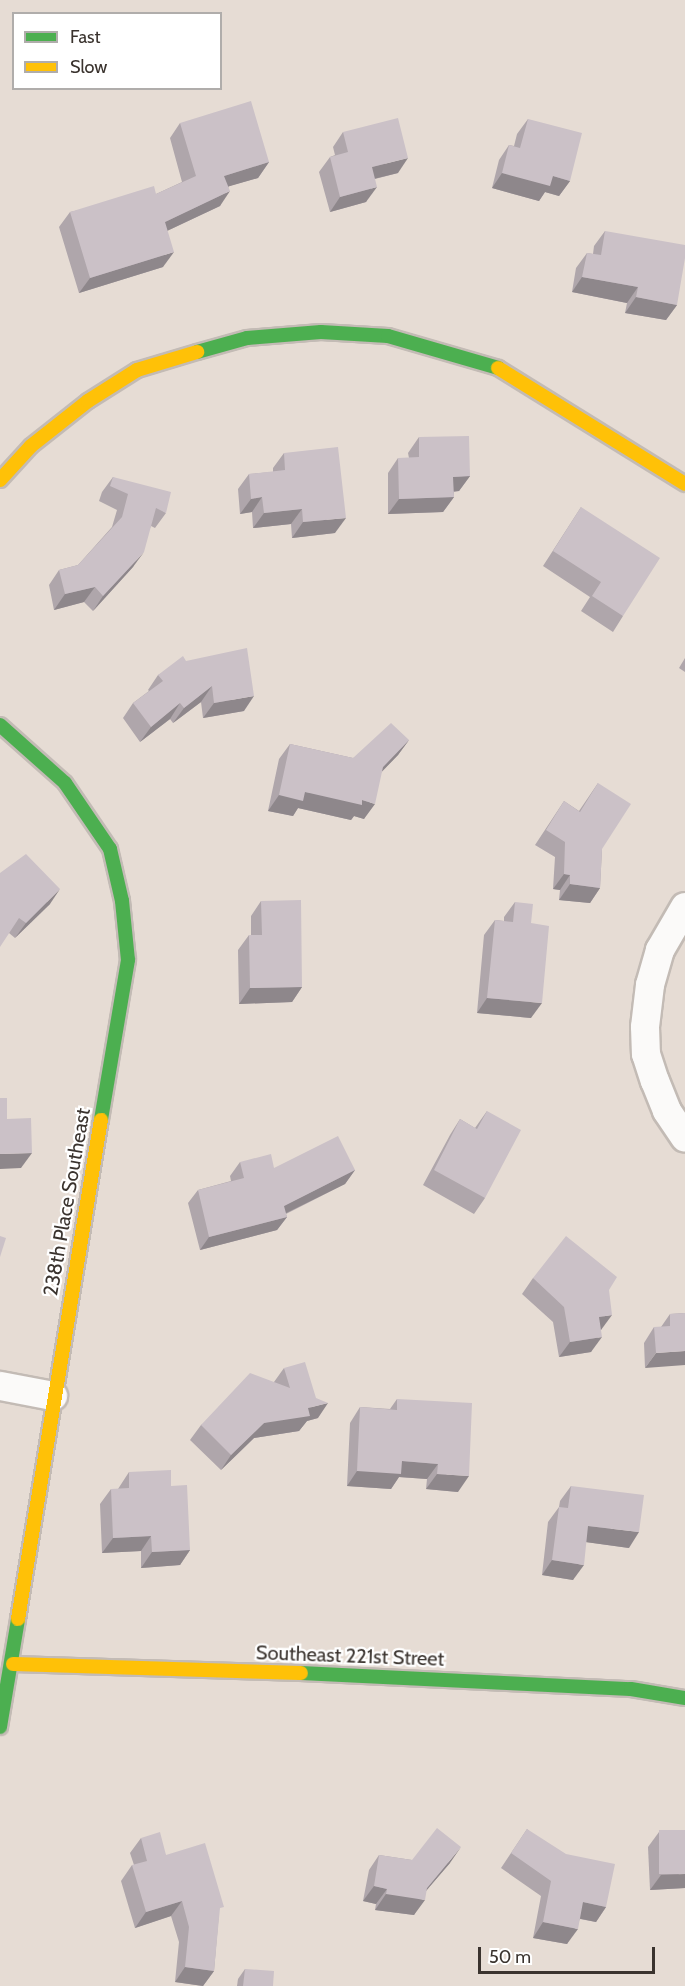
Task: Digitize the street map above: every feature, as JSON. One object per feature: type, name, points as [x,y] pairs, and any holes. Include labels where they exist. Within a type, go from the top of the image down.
[{"type":"street","points":[[0,480],[31,446],[88,401],[136,370],[248,338],[321,332],[388,336],[491,363],[685,484]]},
{"type":"street","name":"238th Place Southeast","points":[[0,725],[65,783],[110,849],[122,901],[128,960],[53,1396],[13,1664],[0,1727]]},
{"type":"street","points":[[685,907],[660,950],[650,985],[645,1027],[646,1054],[655,1081],[667,1112],[685,1138]]},
{"type":"street","points":[[0,1386],[53,1396]]},
{"type":"street","name":"Southeast 221st Street","points":[[13,1664],[428,1677],[631,1689],[685,1698]]},
{"type":"building","points":[[251,101],[269,162],[224,176],[230,191],[165,222],[174,252],[90,278],[70,212],[154,186],[156,194],[196,176],[180,123]]},
{"type":"building","points":[[398,118],[408,158],[372,167],[377,187],[340,197],[330,157],[348,152],[343,132]]},
{"type":"building","points":[[528,119],[582,133],[570,181],[553,176],[550,186],[502,173],[509,145],[520,148]]},
{"type":"building","points":[[605,231],[685,245],[677,305],[636,297],[638,287],[582,277],[587,253],[601,255]]},
{"type":"building","points":[[469,436],[470,476],[453,477],[454,497],[399,499],[398,458],[419,457],[419,437]]},
{"type":"building","points":[[338,447],[346,518],[303,522],[302,509],[264,513],[262,497],[251,499],[249,474],[285,470],[284,453]]},
{"type":"building","points":[[113,477],[171,492],[166,513],[156,508],[144,552],[103,596],[95,587],[65,594],[59,570],[78,565],[122,517],[128,494],[110,486]]},
{"type":"building","points":[[581,507],[660,558],[623,616],[592,596],[601,582],[553,551]]},
{"type":"building","points":[[247,648],[254,696],[214,703],[212,686],[184,708],[180,703],[151,727],[133,703],[163,681],[158,675],[183,656],[186,661]]},
{"type":"building","points":[[391,723],[409,740],[383,767],[375,804],[362,800],[362,805],[305,792],[303,801],[279,795],[290,744],[353,758]]},
{"type":"building","points":[[598,783],[631,804],[602,849],[600,888],[570,884],[570,875],[564,874],[565,842],[546,830],[564,801],[580,812]]},
{"type":"building","points":[[26,854],[60,889],[26,923],[19,918],[0,947],[0,873]]},
{"type":"building","points":[[301,900],[302,987],[250,988],[249,935],[262,935],[261,901]]},
{"type":"building","points":[[515,902],[533,904],[531,923],[549,926],[542,1003],[487,998],[495,920],[513,922]]},
{"type":"building","points":[[0,1098],[7,1098],[7,1119],[31,1118],[32,1153],[0,1154]]},
{"type":"building","points":[[487,1111],[521,1130],[485,1198],[434,1170],[460,1119],[477,1129]]},
{"type":"building","points":[[338,1136],[355,1170],[284,1206],[287,1217],[209,1237],[198,1190],[244,1178],[240,1162],[271,1154],[274,1168]]},
{"type":"building","points":[[0,1236],[6,1238],[0,1257]]},
{"type":"building","points":[[566,1236],[617,1277],[609,1290],[612,1315],[599,1317],[602,1337],[570,1342],[564,1307],[533,1278]]},
{"type":"building","points":[[685,1313],[685,1351],[656,1353],[654,1327],[670,1326],[670,1314]]},
{"type":"building","points":[[305,1362],[316,1398],[328,1403],[308,1408],[310,1416],[264,1423],[231,1455],[201,1425],[250,1373],[290,1388],[284,1368]]},
{"type":"building","points":[[397,1399],[472,1403],[469,1476],[437,1474],[438,1464],[402,1461],[401,1474],[357,1471],[360,1407],[397,1410]]},
{"type":"building","points":[[171,1470],[171,1486],[187,1485],[190,1550],[152,1552],[151,1536],[113,1538],[111,1489],[129,1488],[129,1472]]},
{"type":"building","points":[[571,1486],[644,1495],[639,1532],[588,1526],[584,1565],[552,1560],[559,1507],[568,1508]]},
{"type":"building","points":[[437,1828],[461,1847],[427,1888],[425,1900],[386,1894],[387,1889],[374,1886],[379,1855],[412,1860]]},
{"type":"building","points":[[527,1829],[566,1854],[615,1864],[606,1907],[583,1902],[578,1929],[543,1922],[551,1881],[511,1853]]},
{"type":"building","points":[[659,1830],[685,1830],[685,1874],[659,1874]]},
{"type":"building","points":[[160,1832],[166,1855],[205,1843],[224,1907],[220,1908],[214,1971],[185,1967],[189,1927],[182,1901],[146,1912],[132,1865],[147,1861],[141,1838]]},
{"type":"building","points":[[245,1969],[274,1971],[273,1986],[243,1986]]},
{"type":"traffic: fast","points":[[197,352],[247,338],[321,332],[388,336],[498,368]]},
{"type":"traffic: fast","points":[[0,725],[65,783],[110,849],[122,901],[128,960],[101,1120]]},
{"type":"traffic: fast","points":[[0,1727],[18,1619]]},
{"type":"traffic: fast","points":[[301,1673],[631,1689],[685,1698]]},
{"type":"traffic: slow","points":[[0,480],[31,446],[88,401],[137,370],[197,352]]},
{"type":"traffic: slow","points":[[498,368],[685,484]]},
{"type":"traffic: slow","points":[[18,1619],[101,1120]]},
{"type":"traffic: slow","points":[[13,1664],[301,1673]]}]
